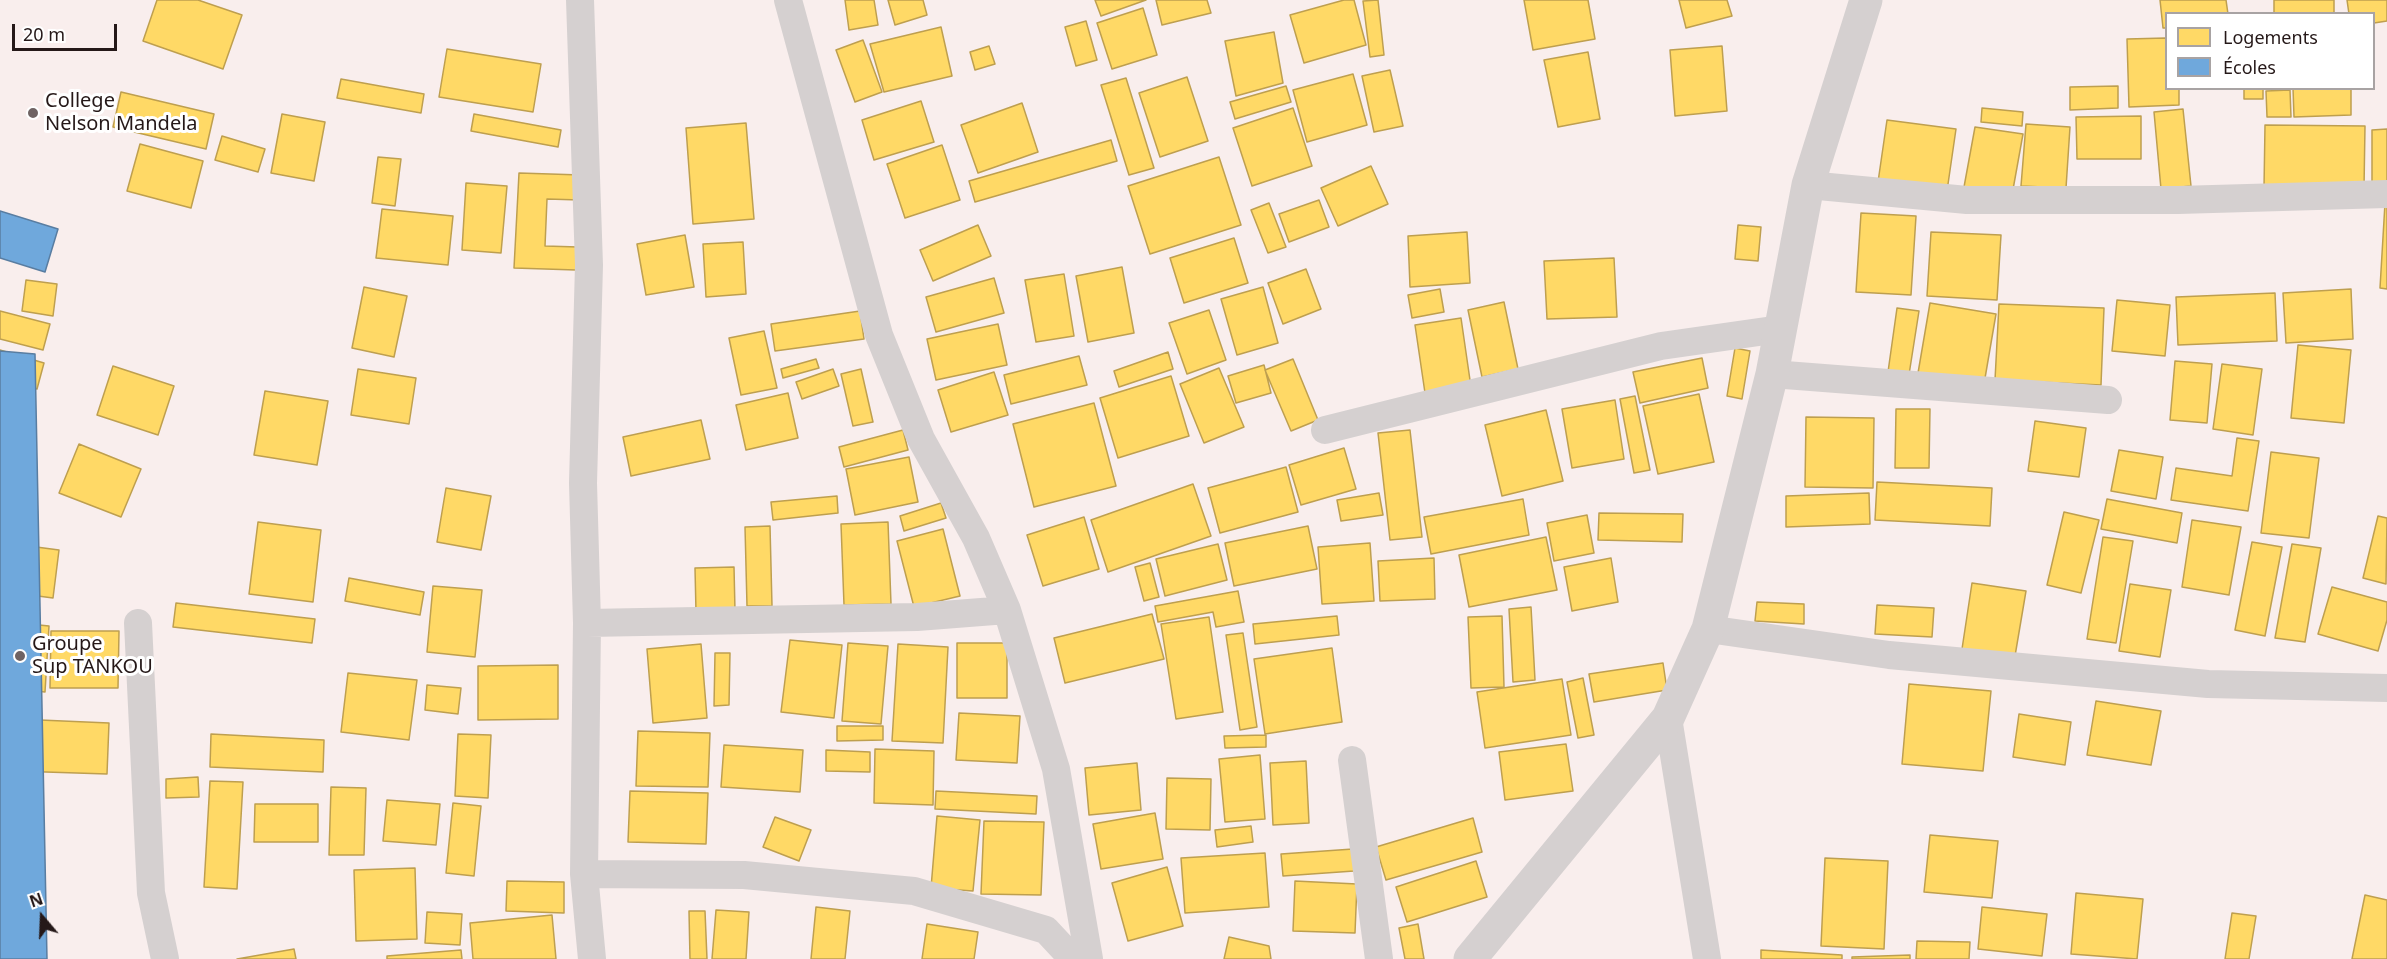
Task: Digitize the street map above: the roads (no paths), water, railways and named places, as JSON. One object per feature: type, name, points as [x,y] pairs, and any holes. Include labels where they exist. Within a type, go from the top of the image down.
[{"type":"street","points":[[580,0],[589,265],[582,483],[588,622],[584,874],[592,959]]},
{"type":"street","points":[[788,0],[879,335],[921,440],[976,538],[1006,610],[1056,769],[1089,959]]},
{"type":"street","points":[[1470,959],[1668,718],[1708,629],[1772,374],[1808,185],[1866,0]]},
{"type":"street","points":[[1808,185],[1966,200],[2178,200],[2387,195]]},
{"type":"street","points":[[1325,430],[1661,346],[1780,329]]},
{"type":"street","points":[[1772,374],[2108,400]]},
{"type":"street","points":[[588,622],[917,617],[1006,610]]},
{"type":"street","points":[[138,623],[152,893],[165,959]]},
{"type":"street","points":[[1708,629],[1889,655],[2208,684],[2387,688]]},
{"type":"street","points":[[1668,718],[1707,959]]},
{"type":"street","points":[[1352,760],[1379,959]]},
{"type":"street","points":[[584,874],[744,874],[914,891],[1047,930],[1073,959]]},
{"type":"place","name":"College Nelson Mandela","points":[[33,113]]},
{"type":"place","name":"Groupe Sup TANKOU","points":[[20,656]]}]
